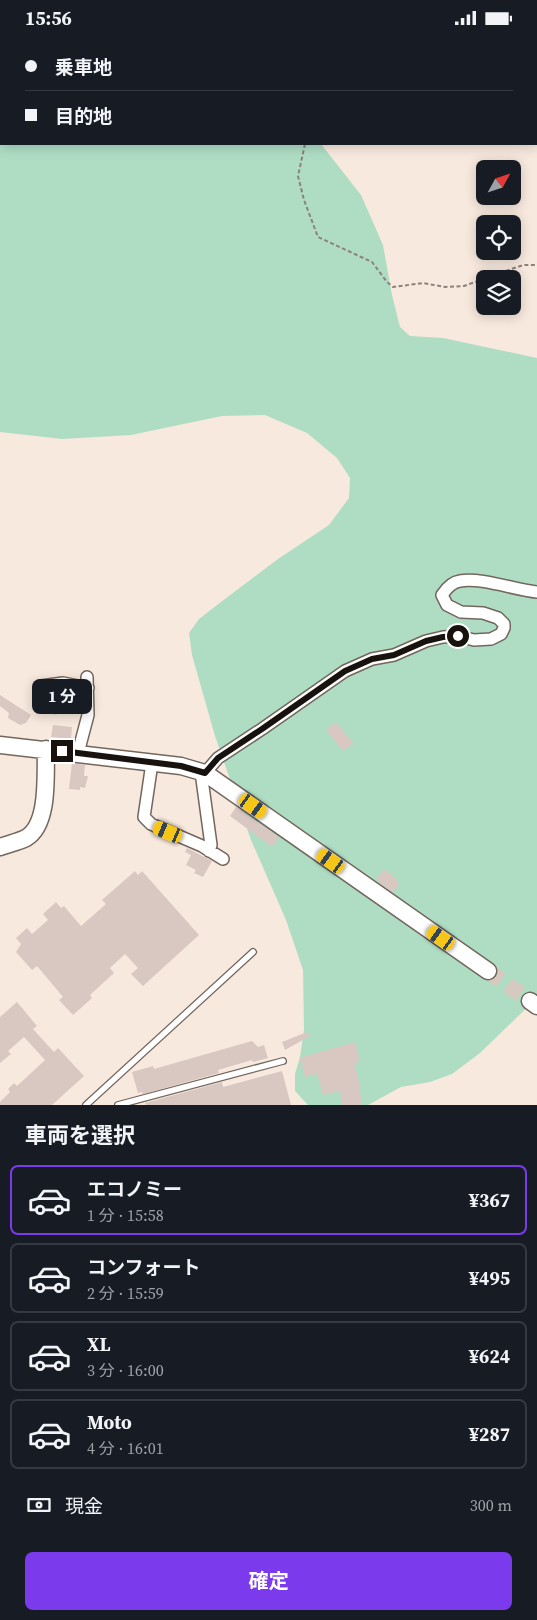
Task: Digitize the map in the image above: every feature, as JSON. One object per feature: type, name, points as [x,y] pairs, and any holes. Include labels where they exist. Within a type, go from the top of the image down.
[{"type":"street","points":[[203,773],[218,758],[345,671],[372,659],[394,655],[426,641],[458,636],[474,640],[491,639],[501,634],[504,624],[498,618],[482,613],[461,612],[447,605],[442,595],[454,583],[460,581],[479,582],[537,592]]},
{"type":"street","points":[[41,685],[88,683],[88,715],[78,753]]},
{"type":"street","points":[[0,745],[181,766],[203,773],[488,971]]},
{"type":"street","points":[[0,847],[26,838],[38,824],[44,797],[46,749]]},
{"type":"street","points":[[152,763],[144,817],[150,824],[210,851],[223,859]]},
{"type":"street","points":[[203,773],[211,845],[210,851]]},
{"type":"lane","points":[[86,1105],[92,1103],[253,952]]},
{"type":"lane","points":[[118,1105],[283,1061]]},
{"type":"path","points":[[305,145],[298,176],[304,200],[318,237],[372,262],[393,287],[423,283],[445,287],[464,286],[517,267],[537,265]]},
{"type":"green space","points":[[0,145],[322,145],[361,195],[383,245],[400,327],[410,336],[443,338],[537,358],[537,998],[480,1053],[452,1074],[430,1082],[401,1087],[368,1105],[308,1105],[295,1091],[295,1074],[304,1030],[303,970],[286,920],[251,840],[215,736],[192,655],[189,633],[199,619],[278,559],[329,525],[349,498],[350,478],[337,458],[307,433],[265,415],[222,416],[131,435],[62,439],[0,432]]},
{"type":"building","points":[[0,695],[31,715],[26,723],[20,725],[8,718],[9,713],[0,706]]},
{"type":"building","points":[[63,695],[67,708],[61,713],[54,715],[49,699]]},
{"type":"building","points":[[336,722],[353,743],[343,751],[326,730]]},
{"type":"building","points":[[53,725],[72,727],[71,739],[51,737]]},
{"type":"building","points":[[72,763],[85,765],[84,776],[88,776],[85,788],[80,787],[80,790],[69,789]]},
{"type":"building","points":[[236,807],[279,837],[275,843],[271,846],[230,816]]},
{"type":"building","points":[[187,848],[212,861],[203,877],[194,873],[196,870],[186,865],[191,855],[185,852]]},
{"type":"building","points":[[384,869],[398,880],[397,883],[399,885],[393,893],[377,881],[379,880],[376,878]]},
{"type":"building","points":[[135,871],[138,875],[142,871],[199,935],[143,986],[131,974],[138,968],[125,954],[110,968],[114,973],[90,995],[92,998],[73,1015],[59,1000],[63,997],[37,966],[32,970],[16,952],[21,944],[16,938],[27,928],[32,934],[48,920],[43,914],[56,902],[61,908],[64,906],[81,926],[106,904],[102,900]]},
{"type":"building","points":[[17,1002],[37,1026],[33,1029],[54,1052],[58,1048],[84,1076],[52,1105],[0,1105],[0,1102],[10,1092],[8,1089],[14,1083],[17,1086],[45,1060],[24,1037],[8,1051],[11,1054],[0,1063],[0,1017]]},
{"type":"building","points":[[307,1032],[310,1036],[285,1050],[282,1042]]},
{"type":"building","points":[[252,1041],[258,1047],[264,1045],[268,1058],[253,1062],[252,1060],[218,1070],[219,1073],[143,1094],[142,1092],[138,1093],[132,1072],[153,1066],[154,1069]]},
{"type":"building","points":[[355,1042],[360,1062],[354,1063],[360,1085],[362,1105],[342,1105],[340,1091],[323,1095],[317,1074],[305,1077],[300,1058]]},
{"type":"building","points":[[282,1071],[291,1105],[146,1105],[145,1103],[222,1082],[223,1087]]},
{"type":"tunnel","points":[[488,971],[530,1001]]},
{"type":"route","points":[[62,751],[181,766],[205,773],[218,758],[345,671],[372,659],[394,655],[426,641],[458,636]]}]
